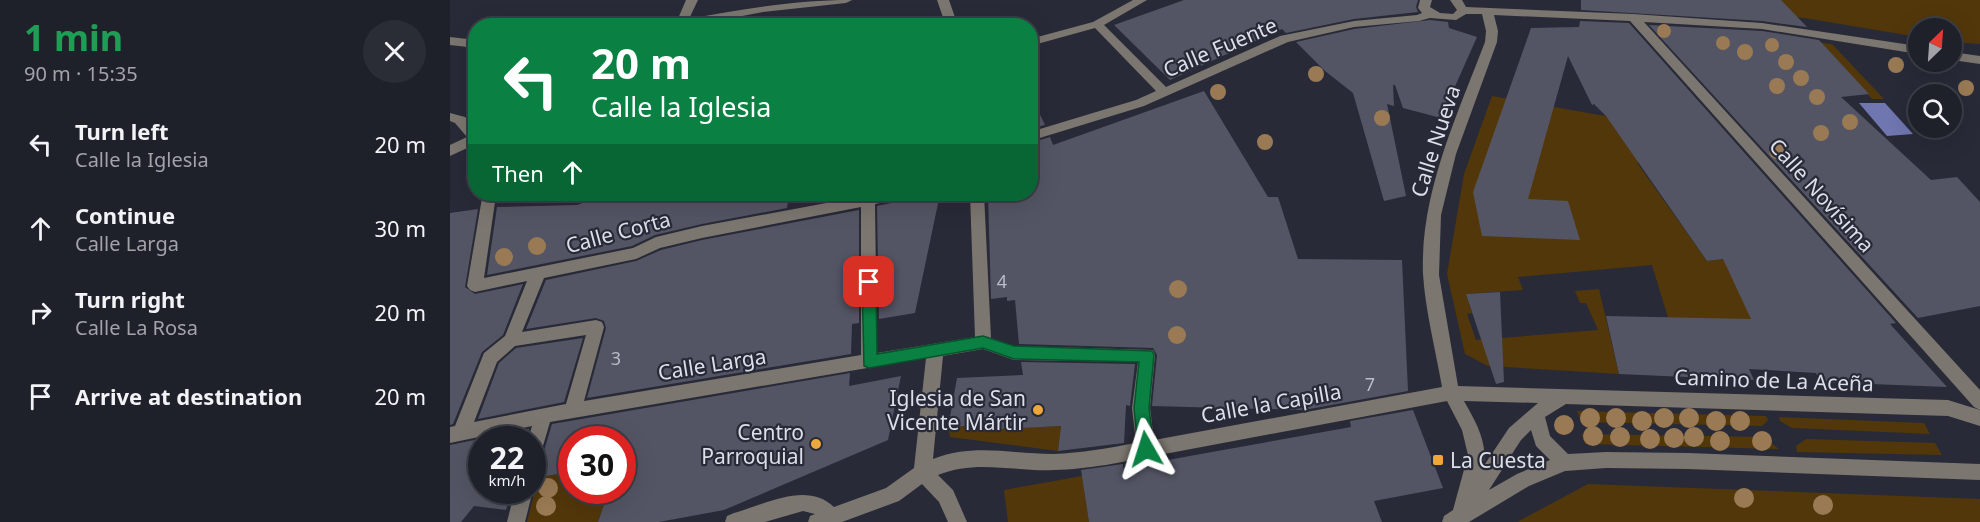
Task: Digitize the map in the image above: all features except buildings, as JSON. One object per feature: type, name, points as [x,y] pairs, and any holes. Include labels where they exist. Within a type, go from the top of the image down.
[{"type":"street","points":[[683,18],[692,0]]},
{"type":"street","points":[[711,18],[846,0]]},
{"type":"street","points":[[943,0],[949,18]]},
{"type":"street","points":[[1038,41],[1102,21],[1141,0]]},
{"type":"street","points":[[1426,0],[1424,8],[1429,14]]},
{"type":"street","name":"Calle Fuente","points":[[1038,135],[1140,103],[1284,39],[1354,24],[1419,18],[1429,14],[1456,16],[1460,5],[1486,12],[1632,17],[1762,26],[1908,48]]},
{"type":"street","name":"Calle Nueva","points":[[1451,393],[1431,275],[1434,215],[1449,154],[1491,42],[1492,32],[1486,12]]},
{"type":"street","name":"Calle Novísima","points":[[1632,17],[1980,402]]},
{"type":"street","points":[[1102,21],[1164,93]]},
{"type":"street","points":[[450,41],[468,43]]},
{"type":"street","points":[[1962,57],[1980,60]]},
{"type":"street","points":[[450,117],[460,120],[468,130]]},
{"type":"street","points":[[450,151],[468,142]]},
{"type":"street","name":"Calle Corta","points":[[489,201],[475,286],[636,253],[656,243],[702,232],[868,201]]},
{"type":"street","points":[[845,201],[851,204]]},
{"type":"street","points":[[868,201],[869,361]]},
{"type":"street","points":[[977,201],[983,342],[1014,353],[1147,355],[1142,408],[1146,449]]},
{"type":"street","points":[[455,434],[490,358],[511,340],[538,274]]},
{"type":"street","points":[[511,340],[596,327],[573,410]]},
{"type":"street","name":"Calle Larga","points":[[455,434],[573,410],[983,342]]},
{"type":"street","points":[[935,350],[923,472],[946,496],[958,522]]},
{"type":"street","points":[[1451,393],[1470,429],[1477,455],[1456,519]]},
{"type":"street","name":"Camino de La Aceña","points":[[1451,393],[1948,408],[1980,417]]},
{"type":"street","name":"Calle la Capilla","points":[[824,520],[892,495],[923,472],[950,461],[987,457],[1053,462],[1106,457],[1451,393]]},
{"type":"street","points":[[1456,519],[1515,434],[1535,414],[1565,395]]},
{"type":"street","points":[[1535,414],[1542,440],[1564,463]]},
{"type":"street","points":[[540,426],[543,416]]},
{"type":"street","points":[[1456,519],[1523,480],[1564,463],[1606,460],[1688,461],[1980,472]]},
{"type":"street","points":[[734,522],[803,502],[819,505],[824,520]]},
{"type":"street","points":[[516,522],[520,504]]},
{"type":"shaded area","points":[[1587,0],[1980,0],[1980,44],[1962,43],[1962,18],[1908,18],[1908,35],[1804,18]]},
{"type":"shaded area","points":[[1753,34],[1832,44],[1884,99],[1872,99],[1822,44]]},
{"type":"shaded area","points":[[1492,96],[1628,120],[1638,164],[1707,261],[1736,258],[1751,319],[1670,324],[1652,265],[1518,277],[1523,290],[1466,294],[1472,313],[1467,314],[1476,340],[1598,330],[1586,303],[1580,303],[1575,291],[1599,289],[1619,374],[1488,366],[1465,354],[1447,274],[1464,174]]},
{"type":"shaded area","points":[[1577,411],[1766,416],[1768,420],[1762,426],[1581,422]]},
{"type":"shaded area","points":[[1779,417],[1924,423],[1930,434],[1792,428],[1780,421]]},
{"type":"shaded area","points":[[980,424],[979,429],[1061,426],[1058,451],[950,437],[948,428]]},
{"type":"shaded area","points":[[1582,434],[1763,437],[1779,449],[1585,444]]},
{"type":"shaded area","points":[[1806,439],[1935,443],[1942,455],[1797,452],[1796,446]]},
{"type":"shaded area","points":[[558,474],[558,504],[604,504],[598,522],[527,522],[532,504],[546,504],[546,476]]},
{"type":"shaded area","points":[[1082,476],[1089,522],[1008,522],[1004,490]]},
{"type":"shaded area","points":[[1588,484],[1980,499],[1980,522],[1517,522]]},
{"type":"water","points":[[1859,103],[1885,103],[1908,128],[1908,134],[1887,136]]},
{"type":"place","name":"Iglesia de San Vicente Mártir","points":[[1038,410]]},
{"type":"place","name":"Centro Parroquial","points":[[816,444]]},
{"type":"place","name":"La Cuesta","points":[[1438,460]]},
{"type":"route","points":[[869,282],[869,361],[983,342],[1014,353],[1147,355],[1142,408],[1146,449]]}]
